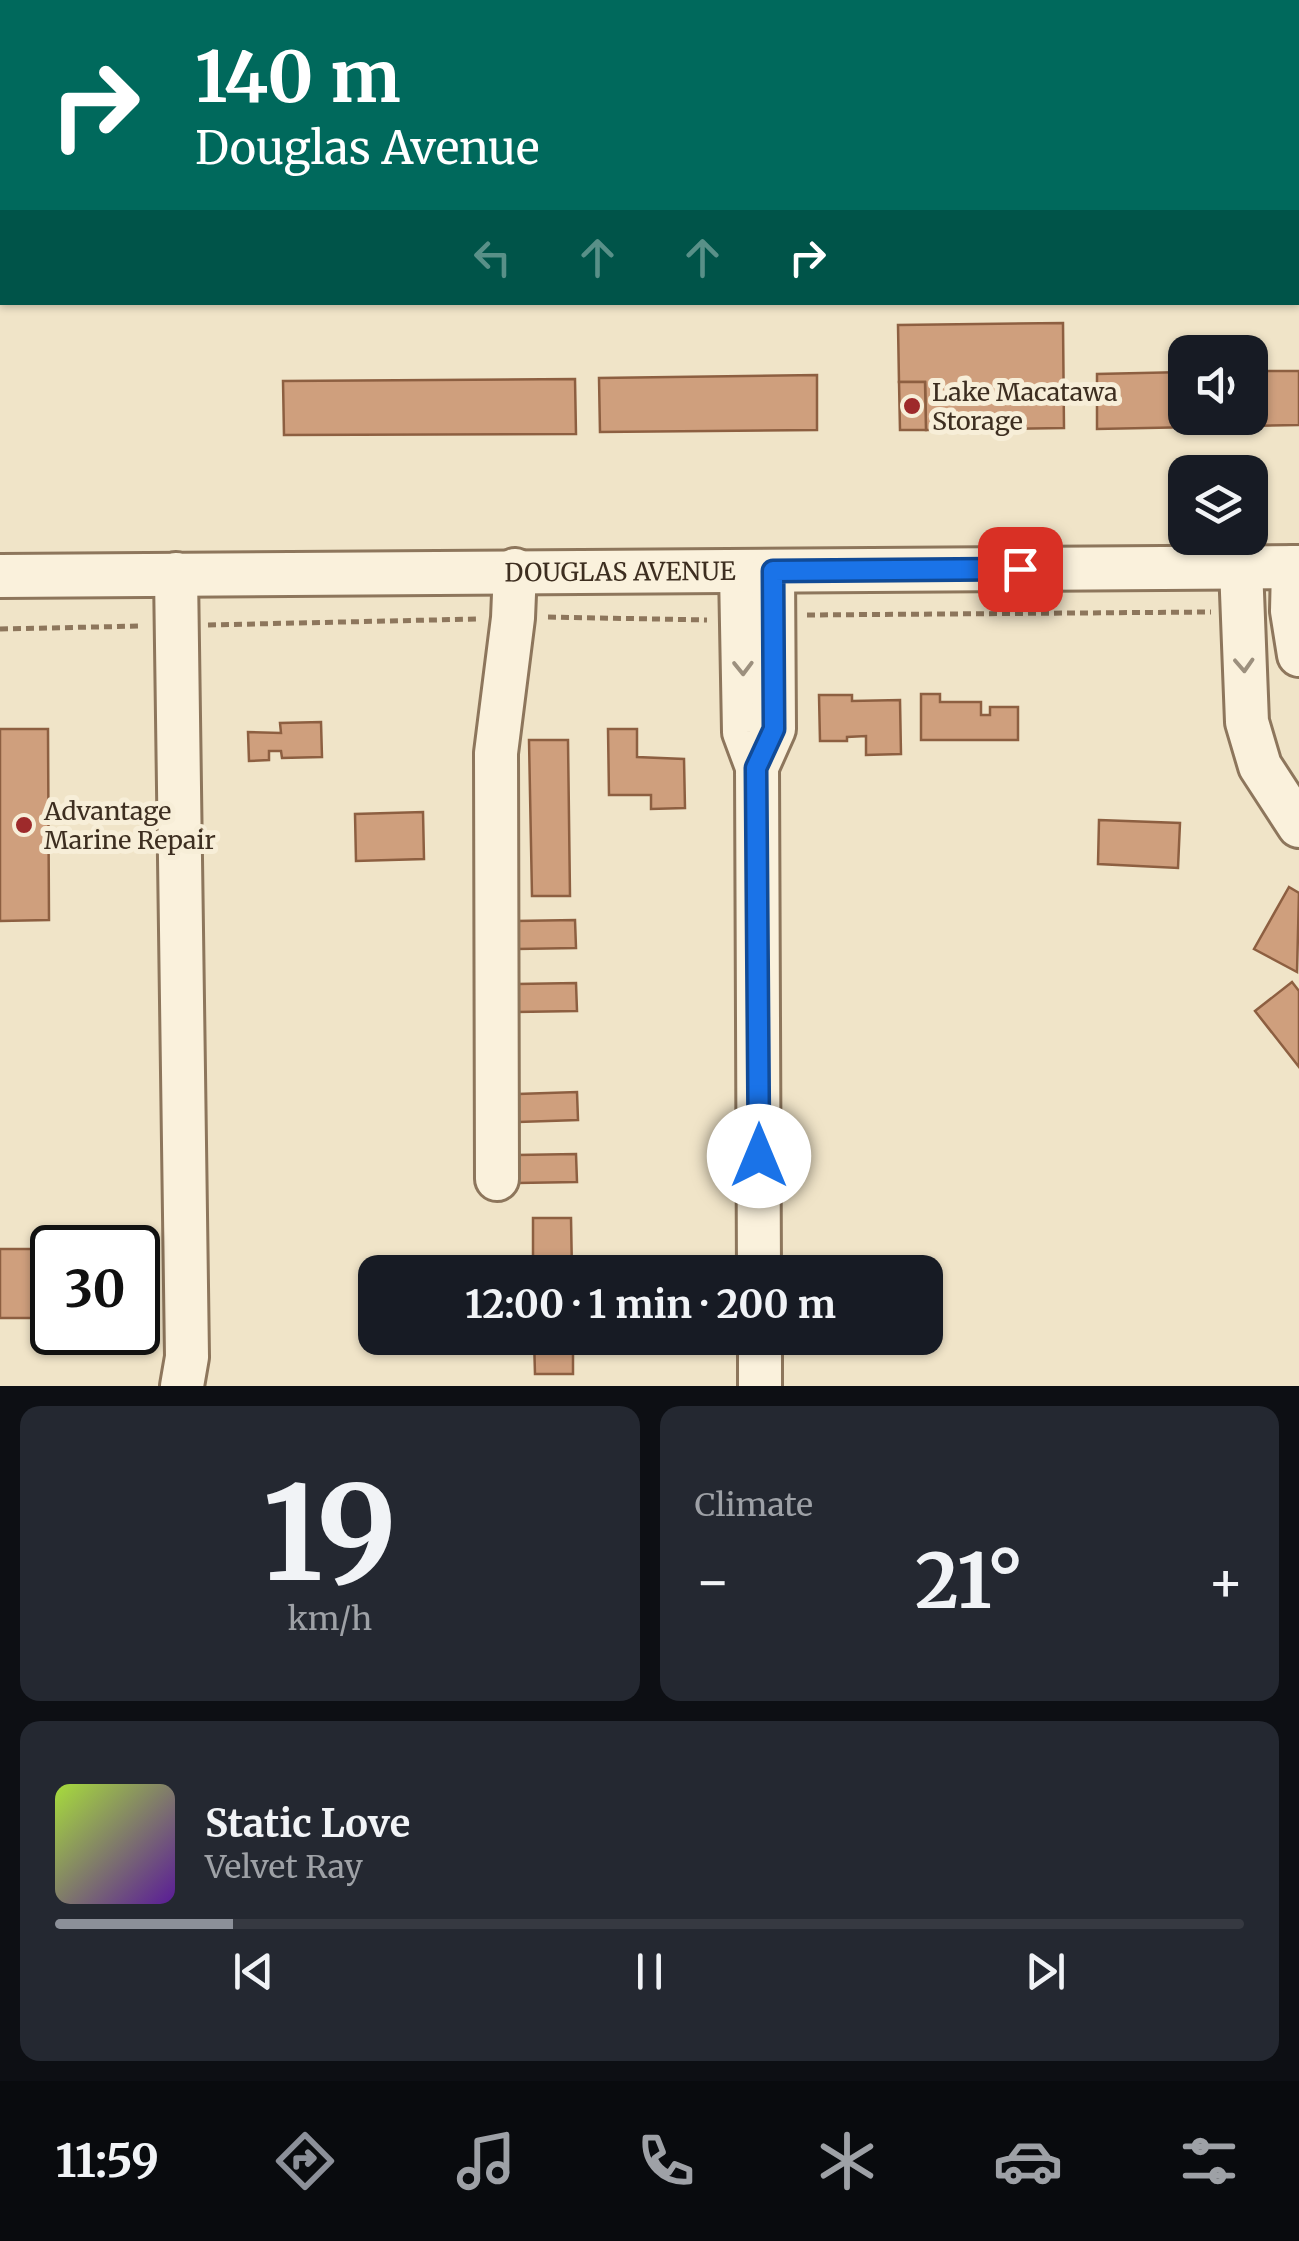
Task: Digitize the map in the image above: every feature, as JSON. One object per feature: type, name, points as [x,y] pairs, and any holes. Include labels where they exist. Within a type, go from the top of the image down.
[{"type":"street","points":[[1241,567],[1247,722],[1260,766],[1299,826]]},
{"type":"street","name":"DOUGLAS AVENUE","points":[[0,576],[1296,567]]},
{"type":"street","points":[[1296,567],[1292,611],[1299,655]]},
{"type":"street","points":[[497,1179],[496,753],[515,570]]},
{"type":"street","points":[[757,571],[757,621],[744,732],[756,768],[759,1255]]},
{"type":"street","points":[[176,574],[187,1357],[182,1386]]},
{"type":"street","points":[[760,1355],[760,1386]]},
{"type":"path","points":[[0,629],[513,618],[757,621],[809,615],[1241,612]]},
{"type":"building","points":[[1063,323],[1064,428],[926,430],[925,382],[899,382],[898,325]]},
{"type":"building","points":[[1268,371],[1299,371],[1299,425],[1268,426]]},
{"type":"building","points":[[1168,372],[1168,428],[1097,429],[1097,374]]},
{"type":"building","points":[[817,375],[817,430],[600,432],[599,378]]},
{"type":"building","points":[[575,379],[576,434],[284,435],[283,381]]},
{"type":"building","name":"Lake Macatawa Storage","points":[[899,382],[925,382],[926,430],[900,430]]},
{"type":"building","points":[[921,694],[940,694],[940,702],[981,702],[981,715],[990,715],[990,707],[1018,707],[1018,740],[921,740]]},
{"type":"building","points":[[819,695],[852,695],[852,701],[900,700],[901,754],[866,755],[866,736],[820,741]]},
{"type":"building","points":[[321,722],[322,757],[282,758],[281,751],[269,751],[269,760],[249,761],[248,732],[281,733],[280,723]]},
{"type":"building","name":"Advantage Marine Repair","points":[[0,729],[48,729],[49,920],[0,921]]},
{"type":"building","points":[[608,729],[637,729],[637,757],[684,759],[685,808],[651,809],[651,795],[609,795]]},
{"type":"building","points":[[529,740],[568,740],[570,896],[532,896]]},
{"type":"building","points":[[423,812],[424,859],[356,861],[355,814]]},
{"type":"building","points":[[1099,820],[1180,823],[1178,868],[1098,864]]},
{"type":"building","points":[[1289,887],[1299,893],[1297,972],[1254,949]]},
{"type":"building","points":[[575,920],[576,948],[517,949],[516,921]]},
{"type":"building","points":[[1292,982],[1299,991],[1299,1067],[1255,1011]]},
{"type":"building","points":[[576,983],[577,1011],[517,1012],[517,984]]},
{"type":"building","points":[[577,1092],[578,1120],[519,1122],[518,1094]]},
{"type":"building","points":[[576,1154],[577,1182],[518,1183],[517,1155]]},
{"type":"building","points":[[533,1218],[571,1218],[572,1255],[533,1255]]},
{"type":"building","points":[[0,1249],[30,1249],[30,1318],[0,1318]]},
{"type":"building","points":[[534,1355],[573,1355],[573,1374],[535,1374]]},
{"type":"place","name":"Lake Macatawa Storage","points":[[912,406]]},
{"type":"place","name":"Advantage Marine Repair","points":[[24,825]]},
{"type":"route","points":[[759,1156],[756,768],[774,729],[773,571],[1020,569]]}]
